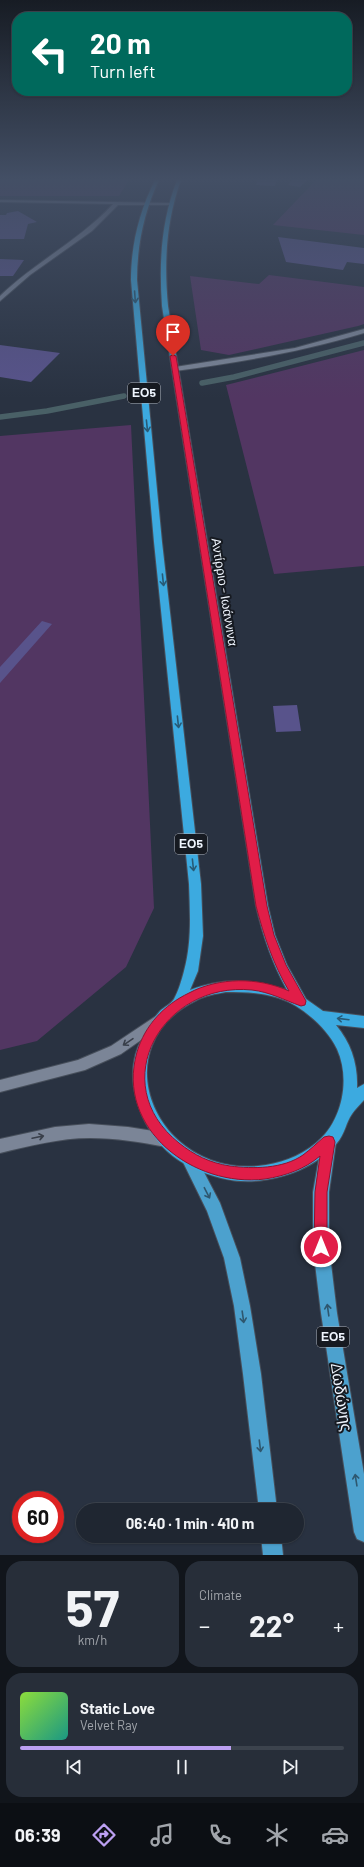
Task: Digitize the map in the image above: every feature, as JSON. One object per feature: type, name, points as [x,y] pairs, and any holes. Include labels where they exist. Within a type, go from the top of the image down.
[{"type":"highway","name":"ΕΟ5","points":[[135,253],[135,304],[197,910],[197,936],[191,970],[179,1003]]},
{"type":"highway","name":"Αντίρριο - Ιωάννινα","points":[[162,253],[162,276],[165,306],[262,906],[269,935],[281,967],[301,1001]]},
{"type":"highway","name":"ΕΟ5","points":[[226,986],[252,986],[277,991],[301,1001],[321,1017],[337,1037],[348,1060],[351,1084],[348,1108],[340,1126],[329,1142],[306,1160],[279,1171],[248,1175],[217,1170],[189,1158],[166,1140],[149,1117],[140,1091],[139,1066],[146,1041],[160,1020],[179,1003],[201,992],[226,986]]},
{"type":"highway","points":[[321,1017],[364,1022]]},
{"type":"highway","points":[[348,1108],[364,1090]]},
{"type":"main road","name":"Δωδώνης","points":[[329,1142],[321,1192],[321,1247],[329,1313],[364,1532]]},
{"type":"main road","name":"ΕΟ5","points":[[189,1158],[214,1208],[232,1258],[242,1306],[250,1359],[267,1503]]},
{"type":"main road","points":[[272,1543],[273,1555]]},
{"type":"street","points":[[0,299],[14,284],[58,253]]},
{"type":"street","points":[[175,369],[246,359],[314,344],[364,330]]},
{"type":"street","points":[[0,1086],[80,1066],[116,1050],[160,1020]]},
{"type":"street","points":[[0,1146],[44,1136],[88,1131],[127,1133],[166,1140]]},
{"type":"shaded area","points":[[269,275],[364,287],[364,324],[229,355],[201,350],[190,276],[259,284]]},
{"type":"shaded area","points":[[364,350],[364,566],[274,574],[226,385]]},
{"type":"shaded area","points":[[131,425],[154,908],[126,967],[37,1041],[0,1050],[0,436]]},
{"type":"building","points":[[283,253],[364,253],[364,264],[347,262],[343,270],[286,262]]},
{"type":"building","points":[[0,259],[24,260],[13,276],[0,276]]},
{"type":"building","points":[[0,345],[60,353],[31,382],[0,377]]},
{"type":"building","points":[[42,621],[52,624],[0,683],[0,667]]},
{"type":"building","points":[[297,705],[301,731],[276,732],[273,706]]},
{"type":"waterway","points":[[202,383],[234,377],[364,343]]},
{"type":"waterway","points":[[0,417],[47,411],[124,396]]},
{"type":"route","points":[[173,356],[262,906],[269,935],[281,967],[301,1001],[277,991],[252,986],[226,986],[201,992],[179,1003],[160,1020],[146,1041],[139,1066],[140,1091],[149,1117],[166,1140],[189,1158],[217,1170],[248,1175],[279,1171],[306,1160],[329,1142],[321,1192],[321,1247]]}]
